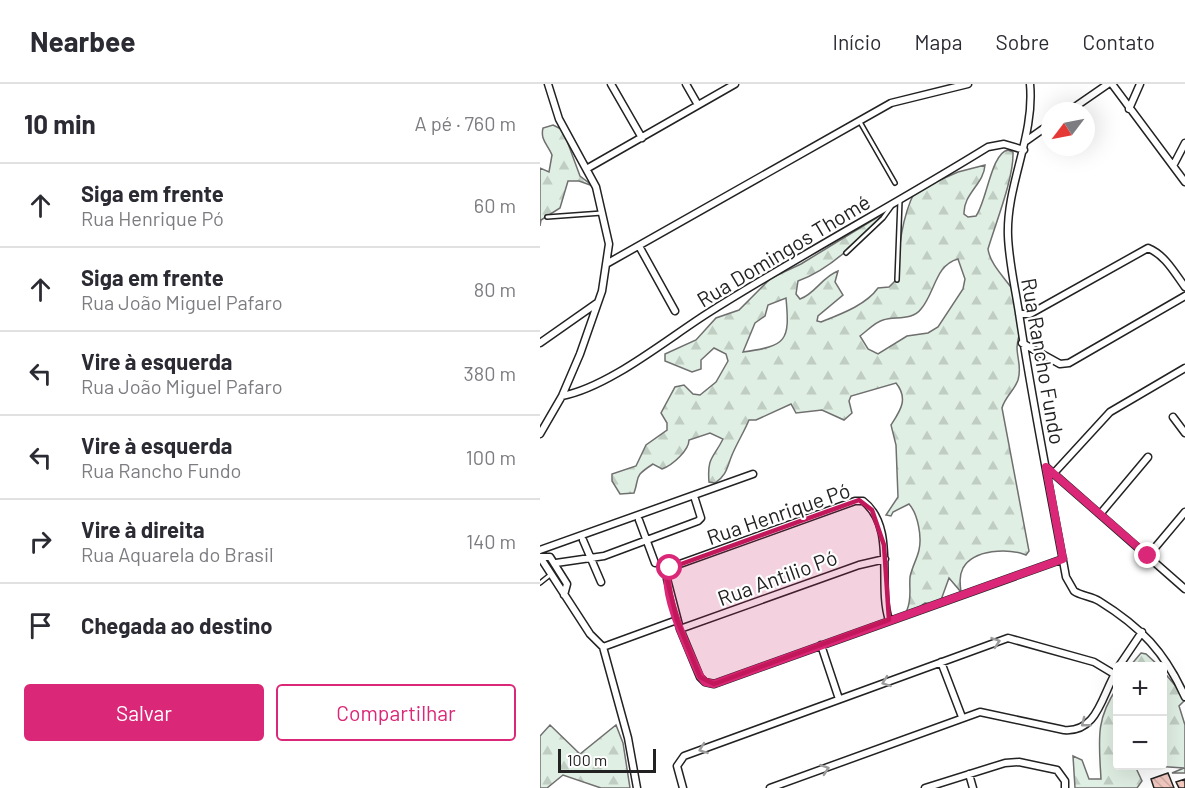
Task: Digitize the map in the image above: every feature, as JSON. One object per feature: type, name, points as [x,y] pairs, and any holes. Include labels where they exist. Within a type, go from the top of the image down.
[{"type":"street","points":[[540,434],[562,396],[597,303],[608,263],[609,244],[604,213],[588,168],[559,120],[548,84]]},
{"type":"street","points":[[611,84],[642,138]]},
{"type":"street","points":[[686,84],[698,105]]},
{"type":"street","points":[[588,168],[735,84]]},
{"type":"street","points":[[608,263],[891,103],[968,84]]},
{"type":"street","name":"Rua Rancho Fundo","points":[[1030,84],[1026,141],[1008,224],[1022,343],[1066,577],[1074,591],[1098,600],[1142,632],[1166,658],[1185,696]]},
{"type":"street","points":[[1083,102],[1110,84],[1185,182]]},
{"type":"street","points":[[1129,109],[1140,84]]},
{"type":"street","points":[[1026,141],[1041,130]]},
{"type":"street","points":[[1173,166],[1185,143]]},
{"type":"street","name":"Rua Domingos Thomé","points":[[562,396],[575,394],[640,359],[725,303],[988,147],[1004,144],[1023,150]]},
{"type":"street","points":[[639,246],[675,311]]},
{"type":"street","points":[[1019,314],[1030,314],[1148,248],[1157,252],[1165,260],[1185,287]]},
{"type":"street","points":[[1022,343],[1060,364],[1069,363],[1185,296]]},
{"type":"street","points":[[540,343],[597,303]]},
{"type":"street","points":[[1054,473],[1110,412],[1185,368]]},
{"type":"street","points":[[1173,417],[1185,434]]},
{"type":"street","points":[[540,424],[549,418]]},
{"type":"street","points":[[1101,513],[1148,457]]},
{"type":"street","points":[[1046,467],[1185,589]]},
{"type":"street","points":[[540,550],[753,474]]},
{"type":"street","points":[[556,563],[591,560],[699,521],[701,518],[695,499]]},
{"type":"street","name":"Rua Henrique Pó","points":[[677,620],[667,579],[670,568],[855,501],[863,501],[873,510],[884,545],[889,620]]},
{"type":"street","points":[[1148,556],[1185,512]]},
{"type":"street","points":[[639,520],[655,563]]},
{"type":"street","points":[[583,540],[601,582]]},
{"type":"street","points":[[540,557],[550,557],[556,563],[567,584],[564,595]]},
{"type":"street","points":[[540,557],[564,595],[603,647],[628,738],[637,788]]},
{"type":"street","name":"Rua Antilio Pó","points":[[680,629],[859,565],[885,559]]},
{"type":"street","points":[[603,647],[677,620],[700,676],[710,684],[1063,559]]},
{"type":"street","points":[[1122,662],[1142,632]]},
{"type":"street","points":[[684,788],[678,766],[684,756],[1013,638],[1113,669]]},
{"type":"street","points":[[821,645],[839,699]]},
{"type":"street","points":[[941,662],[962,717]]},
{"type":"street","points":[[770,788],[980,712],[1058,729],[1077,730],[1092,720],[1113,678]]},
{"type":"street","points":[[925,788],[1005,763],[1019,762],[1057,770],[1065,781],[1065,788]]},
{"type":"street","points":[[969,774],[973,788]]},
{"type":"lane","points":[[859,121],[895,183]]},
{"type":"lane","points":[[897,280],[900,200]]},
{"type":"lane","points":[[846,253],[883,218],[892,205]]},
{"type":"lane","points":[[547,217],[604,213]]},
{"type":"lane","points":[[540,583],[551,573]]},
{"type":"highlighted area","points":[[859,500],[872,510],[884,545],[889,620],[714,684],[700,677],[677,620],[667,579],[670,568]]},
{"type":"green space","points":[[553,125],[563,130],[580,176],[593,186],[579,181],[568,181],[560,208],[541,220],[540,226],[540,168],[549,172],[552,155],[543,139],[542,132],[543,128]]},
{"type":"green space","points":[[1008,150],[1013,152],[1013,163],[1008,187],[988,249],[995,267],[1020,302],[1023,316],[1017,347],[1019,375],[1002,408],[1029,551],[1026,555],[1001,551],[975,557],[963,568],[960,580],[961,592],[949,578],[941,600],[934,604],[925,603],[910,613],[907,610],[910,598],[910,577],[919,550],[920,539],[917,520],[909,504],[893,512],[891,516],[886,515],[898,497],[896,445],[891,425],[903,400],[896,383],[851,396],[849,401],[852,413],[844,420],[822,410],[796,413],[791,404],[756,420],[749,420],[726,470],[715,483],[709,482],[709,468],[723,439],[710,433],[689,440],[683,453],[666,467],[662,469],[653,464],[642,472],[638,477],[634,493],[620,494],[612,481],[612,474],[636,466],[646,445],[667,430],[667,423],[661,413],[675,387],[684,385],[693,394],[700,395],[716,382],[728,361],[726,354],[714,348],[701,360],[701,369],[692,372],[665,361],[665,354],[696,340],[716,318],[739,310],[771,278],[801,264],[886,212],[834,261],[811,276],[798,281],[796,294],[800,299],[805,297],[827,277],[838,271],[835,282],[843,295],[818,316],[817,321],[821,322],[860,304],[878,288],[889,287],[897,279],[904,223],[915,191],[958,172],[985,165],[984,172],[965,207],[964,214],[968,217],[976,216],[993,168],[1002,153]],"holes":[[[958,259],[965,279],[963,289],[938,327],[928,333],[907,336],[878,354],[868,349],[860,336],[880,321],[908,317],[917,313],[926,303],[944,267]],[[786,298],[787,324],[782,339],[769,347],[743,352],[755,323],[765,316],[768,305]]]},
{"type":"green space","points":[[1141,653],[1146,654],[1155,662],[1133,662]]},
{"type":"green space","points":[[1167,676],[1184,696],[1184,701],[1179,706],[1185,725],[1185,773],[1172,773],[1184,768],[1167,767]]},
{"type":"green space","points":[[1113,695],[1113,770],[1137,770],[1142,781],[1137,788],[1075,788],[1073,756],[1082,760],[1089,779],[1101,779],[1100,731]]},
{"type":"green space","points":[[550,725],[580,754],[616,725],[623,743],[630,788],[601,788],[563,775],[547,788],[540,788],[540,736]]},
{"type":"building","points":[[1168,773],[1174,788],[1154,788],[1151,779]]},
{"type":"building","points":[[1185,779],[1185,788],[1179,788],[1176,782]]},
{"type":"route","points":[[670,568],[667,579],[680,629],[700,676],[705,682],[714,684],[1063,559],[1046,467],[1148,556]]}]
